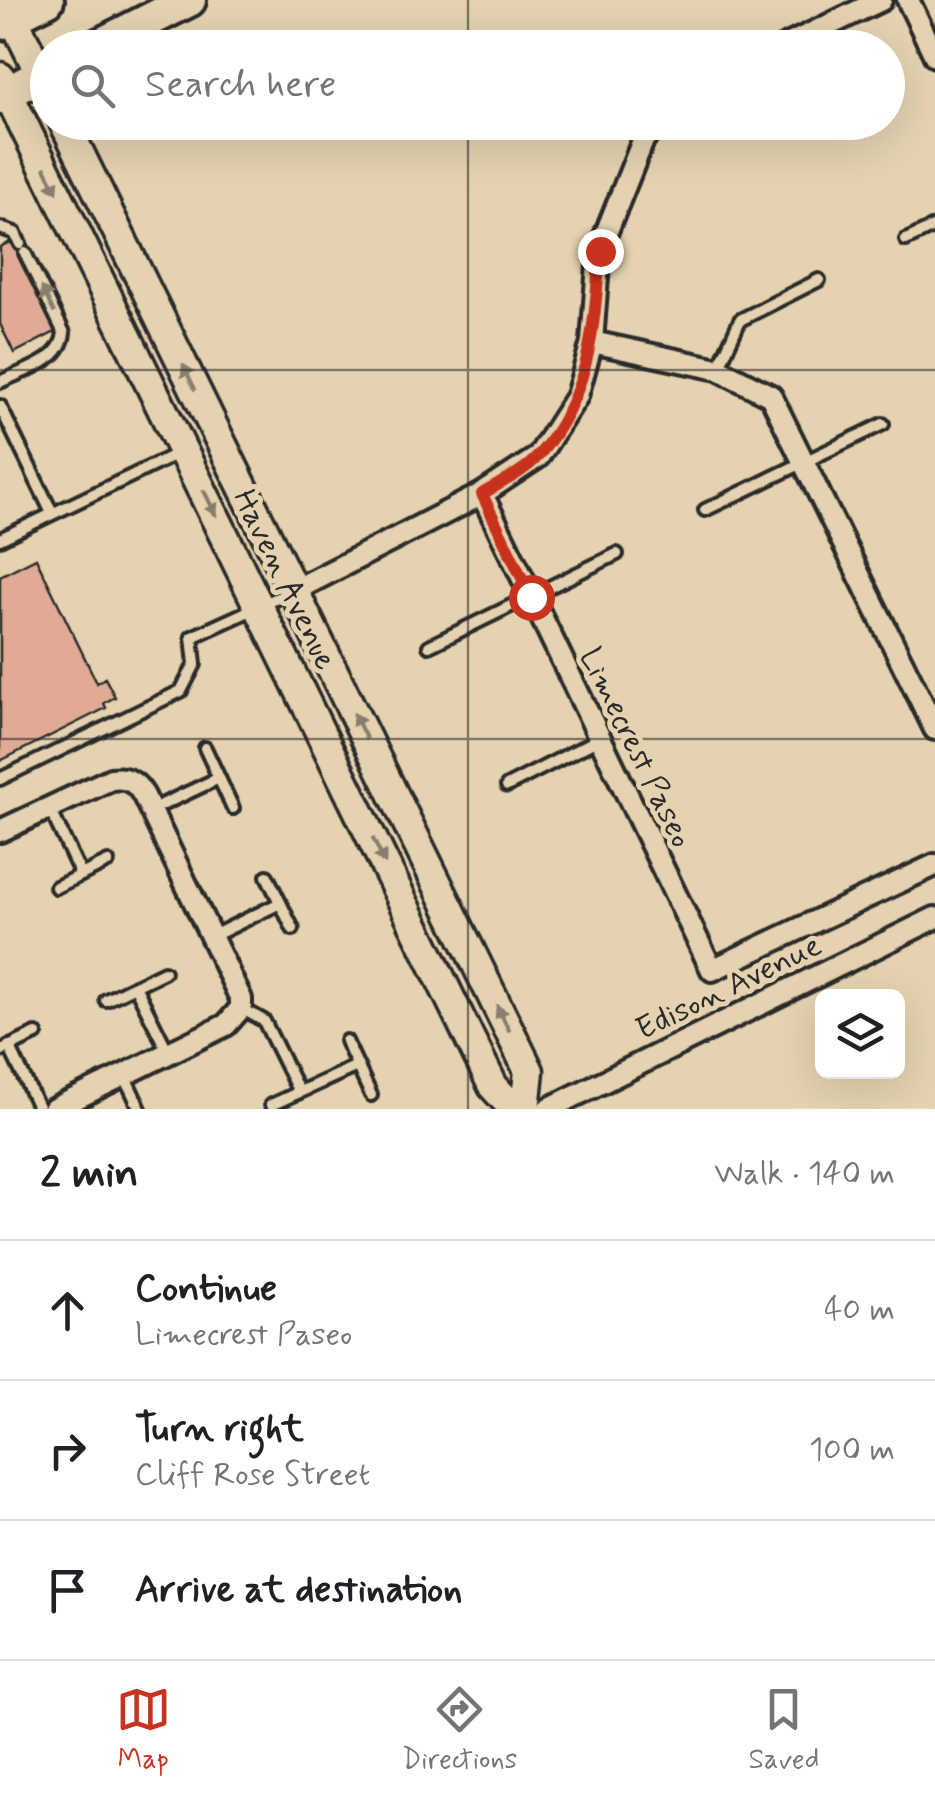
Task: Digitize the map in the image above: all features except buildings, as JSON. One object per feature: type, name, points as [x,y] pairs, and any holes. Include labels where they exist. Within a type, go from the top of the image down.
[{"type":"main road","points":[[6,13],[47,0]]},
{"type":"main road","points":[[130,30],[189,0]]},
{"type":"main road","points":[[3,89],[30,82]]},
{"type":"street","points":[[819,30],[880,0]]},
{"type":"street","points":[[908,0],[935,56]]},
{"type":"street","points":[[6,13],[30,53]]},
{"type":"street","name":"Haven Avenue","points":[[3,89],[185,450],[493,1086],[514,1109]]},
{"type":"street","name":"Haven Avenue","points":[[73,140],[529,1071],[525,1109]]},
{"type":"street","points":[[293,591],[482,494],[538,457],[577,396],[592,342],[600,251],[643,140]]},
{"type":"street","points":[[592,342],[718,369],[770,396],[935,729]]},
{"type":"street","name":"Limecrest Paseo","points":[[482,494],[712,970],[935,865]]},
{"type":"street","points":[[0,831],[119,778],[133,782],[151,810],[238,990],[241,1008],[226,1025],[54,1109]]},
{"type":"street","name":"Edison Avenue","points":[[548,1109],[935,918]]},
{"type":"lane","points":[[906,240],[935,226]]},
{"type":"lane","points":[[0,228],[14,232],[64,333],[63,345],[55,356],[0,382]]},
{"type":"lane","points":[[718,369],[728,339],[740,320],[819,280]]},
{"type":"lane","points":[[0,406],[52,513]]},
{"type":"lane","points":[[705,510],[883,424]]},
{"type":"lane","points":[[0,539],[185,450]]},
{"type":"lane","points":[[429,646],[617,554]]},
{"type":"lane","points":[[0,779],[181,691],[195,664],[192,637],[293,591]]},
{"type":"lane","points":[[506,786],[600,740]]},
{"type":"lane","points":[[205,748],[234,808]]},
{"type":"lane","points":[[151,810],[219,778]]},
{"type":"lane","points":[[50,808],[81,875]]},
{"type":"lane","points":[[56,887],[108,862]]},
{"type":"lane","points":[[267,876],[293,929]]},
{"type":"lane","points":[[213,936],[280,903]]},
{"type":"lane","points":[[106,1000],[164,972]]},
{"type":"lane","points":[[135,986],[168,1054]]},
{"type":"lane","points":[[241,1008],[264,1021],[299,1092]]},
{"type":"lane","points":[[36,1034],[5,1049],[40,1109]]},
{"type":"lane","points":[[346,1041],[371,1095]]},
{"type":"lane","points":[[271,1104],[357,1066]]},
{"type":"lane","points":[[124,1075],[140,1109]]},
{"type":"route","points":[[531,597],[482,494],[538,457],[577,396],[592,342],[600,251]]}]
